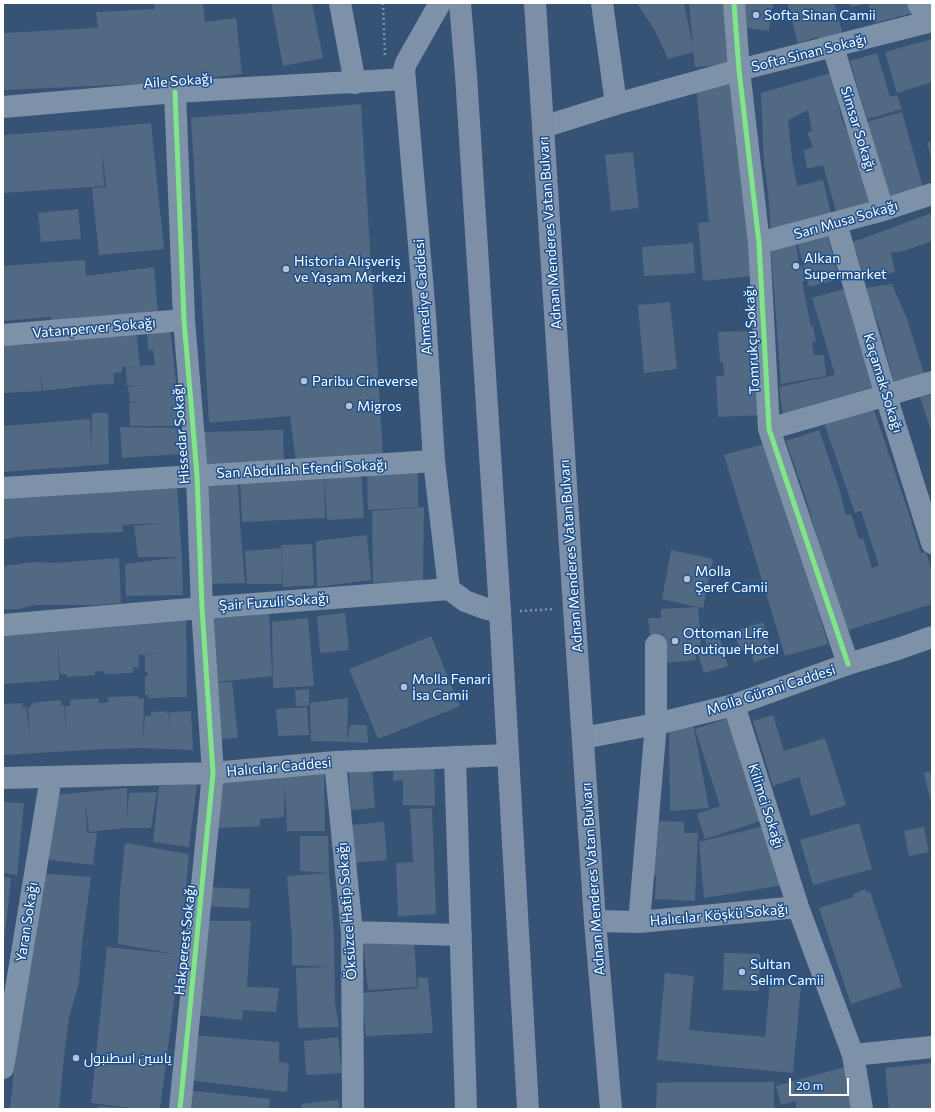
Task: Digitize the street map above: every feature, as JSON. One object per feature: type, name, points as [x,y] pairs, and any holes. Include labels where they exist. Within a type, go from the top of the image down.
[{"type":"main road","points":[[460,3],[466,75],[500,612],[528,1109]]},
{"type":"main road","name":"Adnan Menderes Vatan Bulvarı","points":[[535,3],[595,921],[613,1104]]},
{"type":"street","points":[[340,3],[355,83],[396,80]]},
{"type":"street","name":"Ahmediye Caddesi","points":[[440,3],[396,80],[425,315],[434,461],[449,589]]},
{"type":"street","points":[[602,3],[616,104]]},
{"type":"street","name":"Tomrukçu Sokağı","points":[[734,3],[759,243],[769,429],[848,664]]},
{"type":"street","points":[[918,3],[931,21]]},
{"type":"street","name":"Softa Sinan Sokağı","points":[[543,127],[616,104],[740,70],[931,21]]},
{"type":"street","name":"Simsar Sokağı","points":[[833,47],[884,210]]},
{"type":"street","name":"Aile Sokağı","points":[[3,108],[175,92],[355,83]]},
{"type":"street","name":"Hissedar Sokağı","points":[[175,92],[184,320],[197,475],[202,608],[213,773]]},
{"type":"street","name":"Sarı Musa Sokağı","points":[[759,243],[884,210],[932,194]]},
{"type":"street","name":"Kaçamak Sokağı","points":[[836,223],[886,396],[932,543]]},
{"type":"street","name":"Vatanperver Sokağı","points":[[3,336],[184,320]]},
{"type":"street","points":[[769,429],[932,382]]},
{"type":"street","name":"San Abdullah Efendi Sokağı","points":[[3,488],[434,461]]},
{"type":"street","points":[[449,589],[465,601],[500,612]]},
{"type":"street","name":"Şair Fuzuli Sokağı","points":[[3,625],[449,589]]},
{"type":"street","name":"Molla Gürani Caddesi","points":[[583,738],[656,724],[734,705],[848,664],[932,637]]},
{"type":"street","points":[[639,922],[656,724],[656,645]]},
{"type":"street","name":"Kilimci Sokağı","points":[[734,705],[798,907]]},
{"type":"street","name":"Halıcılar Caddesi","points":[[3,778],[213,773],[335,762],[508,755]]},
{"type":"street","points":[[454,757],[466,1109]]},
{"type":"street","name":"Öksüzce Hatip Sokağı","points":[[335,762],[352,932],[353,1109]]},
{"type":"street","name":"Hakperest Sokağı","points":[[180,1109],[213,773]]},
{"type":"street","name":"Yaran Sokağı","points":[[3,1068],[51,777]]},
{"type":"street","name":"Halıcılar Köşkü Sokağı","points":[[595,921],[639,922],[798,907],[853,1055],[862,1109]]},
{"type":"street","points":[[352,932],[461,935]]},
{"type":"street","points":[[853,1055],[932,1047]]},
{"type":"path","points":[[383,3],[396,80]]},
{"type":"path","points":[[500,612],[574,608]]},
{"type":"building","points":[[154,3],[203,3],[205,22],[236,18],[242,74],[163,83],[3,90],[3,33],[98,28],[96,12],[155,9]]},
{"type":"building","points":[[271,3],[312,3],[323,58],[283,66]]},
{"type":"building","points":[[637,3],[684,3],[694,52],[668,59],[655,31]]},
{"type":"building","points":[[689,3],[724,3],[728,65],[695,67]]},
{"type":"building","name":"Softa Sinan Camii","points":[[743,3],[773,3],[769,31],[740,27]]},
{"type":"building","points":[[787,3],[834,3],[843,35],[820,41],[818,37],[798,43]]},
{"type":"building","points":[[848,3],[866,3],[867,4],[851,7]]},
{"type":"building","points":[[868,3],[910,3],[917,12],[874,23]]},
{"type":"building","points":[[932,39],[932,82],[897,93],[885,52]]},
{"type":"building","points":[[877,53],[890,97],[897,95],[902,109],[867,119],[850,61]]},
{"type":"building","points":[[831,73],[842,120],[849,136],[873,209],[838,218],[823,165],[807,169],[804,150],[813,147],[807,133],[812,131],[808,110],[788,120],[792,159],[797,186],[823,180],[832,218],[771,235],[768,191],[764,163],[761,93]]},
{"type":"building","points":[[734,83],[753,276],[703,281],[698,223],[709,222],[696,86]]},
{"type":"building","name":"Historia Alışveriş ve Yaşam Merkezi","points":[[361,104],[383,455],[296,462],[290,416],[209,423],[191,118]]},
{"type":"building","points":[[902,112],[925,194],[889,204],[866,122]]},
{"type":"building","points":[[151,123],[164,249],[99,255],[92,188],[106,187],[102,147],[104,186],[3,193],[3,135]]},
{"type":"building","points":[[932,141],[932,160],[927,143]]},
{"type":"building","points":[[633,152],[639,208],[611,211],[605,155]]},
{"type":"building","points":[[78,209],[81,239],[41,242],[38,213]]},
{"type":"building","points":[[932,213],[932,241],[904,251],[891,253],[895,272],[865,280],[853,242]]},
{"type":"building","points":[[827,233],[839,279],[809,287],[797,241]]},
{"type":"building","points":[[693,243],[695,273],[644,276],[642,247]]},
{"type":"building","points":[[796,244],[799,265],[802,265],[805,281],[802,282],[811,326],[813,326],[816,342],[812,342],[814,355],[824,355],[826,376],[781,384],[771,250]]},
{"type":"building","points":[[85,260],[86,276],[154,267],[158,313],[51,323],[51,317],[3,321],[3,266]]},
{"type":"building","points":[[892,284],[907,319],[925,377],[894,383],[879,326],[865,288]]},
{"type":"building","points":[[844,289],[873,387],[783,414],[779,387],[835,375],[812,298]]},
{"type":"building","points":[[670,302],[677,369],[644,373],[638,305]]},
{"type":"building","points":[[170,328],[176,382],[178,426],[130,426],[129,403],[143,402],[130,402],[128,387],[141,385],[127,386],[126,367],[155,365],[153,350],[148,350],[147,331]]},
{"type":"building","points":[[136,330],[140,366],[122,367],[122,372],[113,373],[114,384],[90,385],[43,391],[40,369],[42,391],[3,393],[3,343]]},
{"type":"building","points":[[759,331],[763,415],[718,417],[716,376],[724,376],[723,362],[720,362],[718,332]]},
{"type":"building","points":[[932,394],[932,434],[920,397]]},
{"type":"building","points":[[873,407],[921,553],[926,552],[932,572],[932,604],[845,631],[806,499],[786,441],[819,430],[839,488],[846,515],[851,514],[859,539],[863,538],[872,568],[879,566],[861,511],[855,513],[824,423]]},
{"type":"building","points":[[92,413],[108,413],[109,464],[3,472],[3,426],[90,419],[91,452]]},
{"type":"building","points":[[120,427],[179,428],[181,454],[122,458]]},
{"type":"building","points":[[283,430],[284,463],[201,466],[200,432]]},
{"type":"building","points":[[767,443],[828,644],[785,656],[724,455]]},
{"type":"building","points":[[418,468],[418,507],[368,510],[367,469]]},
{"type":"building","points":[[361,470],[364,518],[327,520],[324,473]]},
{"type":"building","points":[[324,475],[325,518],[242,522],[240,479]]},
{"type":"building","points":[[238,481],[245,583],[207,584],[201,483]]},
{"type":"building","points":[[177,485],[182,557],[138,557],[134,526],[163,523],[123,525],[123,532],[16,537],[3,540],[3,496]]},
{"type":"building","points":[[424,507],[423,581],[373,583],[372,511]]},
{"type":"building","points":[[367,535],[371,580],[317,587],[316,541]]},
{"type":"building","points":[[312,544],[314,585],[283,587],[281,545]]},
{"type":"building","points":[[281,548],[282,584],[247,584],[245,551]]},
{"type":"building","name":"Molla Şeref Camii","points":[[671,550],[713,559],[703,608],[662,599]]},
{"type":"building","points":[[182,557],[183,595],[126,596],[125,564]]},
{"type":"building","points":[[119,558],[121,603],[93,605],[36,605],[18,609],[3,609],[3,566],[34,562],[54,563]]},
{"type":"building","points":[[698,607],[701,645],[695,645],[696,660],[665,663],[663,634],[650,635],[648,618],[661,618],[661,609]]},
{"type":"building","points":[[269,611],[272,676],[209,683],[203,617]]},
{"type":"building","points":[[345,613],[349,650],[320,653],[317,616]]},
{"type":"building","points":[[308,618],[314,686],[273,688],[272,622]]},
{"type":"building","points":[[186,619],[187,697],[148,698],[149,695],[145,695],[145,676],[148,676],[147,672],[145,672],[145,655],[164,653],[139,655],[138,649],[139,668],[133,667],[133,673],[105,674],[104,671],[102,671],[95,672],[95,675],[67,677],[66,674],[60,674],[58,646],[59,680],[3,684],[3,633]]},
{"type":"building","points":[[763,622],[773,656],[754,662],[750,648],[740,651],[734,631]]},
{"type":"building","points":[[717,628],[728,666],[704,673],[696,648],[707,645],[703,632]]},
{"type":"building","name":"Molla Fenari İsa Camii","points":[[431,636],[460,706],[378,739],[349,669]]},
{"type":"building","points":[[232,682],[238,738],[218,739],[213,683]]},
{"type":"building","points":[[309,689],[309,706],[296,706],[295,690]]},
{"type":"building","points":[[138,696],[139,699],[144,698],[143,741],[145,716],[151,716],[151,712],[166,711],[166,713],[169,713],[169,730],[170,712],[191,711],[193,750],[142,748],[3,755],[3,704],[22,703],[23,708],[26,707],[30,738],[28,707],[31,707],[31,703],[61,700],[61,706],[64,705],[66,731],[65,706],[70,706],[70,700],[98,698],[99,703],[109,702],[108,697]]},
{"type":"building","points":[[348,698],[347,742],[311,741],[310,703]]},
{"type":"building","points":[[307,707],[309,735],[278,736],[276,709]]},
{"type":"building","points":[[773,715],[784,751],[825,738],[846,805],[811,816],[799,777],[773,786],[753,721]]},
{"type":"building","points":[[731,717],[764,820],[705,839],[697,814],[720,806],[695,729]]},
{"type":"building","points":[[692,718],[709,808],[670,811],[669,726]]},
{"type":"building","points":[[350,725],[367,725],[368,743],[347,742]]},
{"type":"building","points":[[434,758],[435,806],[403,805],[403,780],[393,781],[394,760]]},
{"type":"building","points":[[372,767],[375,808],[351,810],[349,771]]},
{"type":"building","points":[[932,771],[932,804],[931,804],[924,773]]},
{"type":"building","points":[[324,772],[325,831],[287,831],[285,783],[284,817],[260,819],[260,826],[217,828],[217,779]]},
{"type":"building","points":[[197,784],[189,847],[153,842],[159,786]]},
{"type":"building","points":[[127,788],[127,819],[129,793],[157,792],[151,828],[126,828],[89,832],[85,800],[87,833],[97,833],[93,865],[42,859],[54,795]]},
{"type":"building","points":[[3,802],[24,803],[17,875],[3,873]]},
{"type":"building","points":[[432,808],[436,914],[398,916],[396,863],[413,862],[410,809]]},
{"type":"building","points":[[658,821],[684,822],[684,833],[698,833],[695,901],[655,899],[656,876],[649,875],[651,835],[658,835]]},
{"type":"building","points":[[384,822],[387,860],[353,863],[350,825]]},
{"type":"building","points":[[859,823],[872,869],[813,885],[800,840]]},
{"type":"building","points":[[764,826],[784,885],[704,898],[699,842]]},
{"type":"building","points":[[924,827],[929,852],[909,856],[904,831]]},
{"type":"building","points":[[300,836],[328,836],[329,873],[300,871]]},
{"type":"building","points":[[125,843],[189,854],[180,955],[160,1109],[140,1109],[91,1103],[107,947],[175,954],[118,944],[120,892]]},
{"type":"building","points":[[39,873],[91,877],[82,943],[79,982],[69,1018],[59,1109],[10,1109],[17,1041]]},
{"type":"building","points":[[329,873],[334,936],[335,1002],[339,1027],[298,1028],[296,968],[330,967],[292,965],[292,939],[287,876]]},
{"type":"building","points":[[3,877],[11,878],[4,943],[3,943]]},
{"type":"building","points":[[206,887],[250,889],[249,908],[205,906]]},
{"type":"building","points":[[866,889],[867,893],[870,892],[902,987],[851,1004],[819,908],[854,897],[853,894]]},
{"type":"building","points":[[203,921],[251,921],[247,987],[279,988],[276,1012],[243,1010],[242,1020],[196,1015]]},
{"type":"building","points":[[414,939],[417,987],[368,990],[363,943]]},
{"type":"building","name":"Sultan Selim Camii","points":[[724,953],[760,954],[759,991],[723,990]]},
{"type":"building","points":[[665,973],[694,976],[689,1030],[765,1037],[770,983],[801,986],[793,1073],[657,1060]]},
{"type":"building","points":[[418,977],[428,978],[433,1033],[366,1036],[362,993],[418,988]]},
{"type":"building","points":[[192,1035],[279,1042],[279,1062],[289,1063],[287,1092],[188,1080]]},
{"type":"building","points":[[338,1037],[342,1073],[306,1075],[304,1041]]},
{"type":"building","points":[[932,1063],[932,1109],[889,1109],[885,1068]]},
{"type":"building","points":[[848,1066],[856,1109],[796,1109],[796,1101],[781,1105],[776,1086]]},
{"type":"building","points":[[774,1082],[774,1109],[656,1109],[657,1083]]},
{"type":"building","points":[[186,1090],[270,1099],[269,1109],[185,1109]]},
{"type":"building","points":[[338,1100],[340,1109],[302,1109],[301,1104]]},
{"type":"building","points":[[98,1106],[123,1108],[123,1109],[98,1109]]},
{"type":"cycle path","points":[[734,3],[739,70],[759,243],[769,429],[848,664]]},
{"type":"cycle path","points":[[175,92],[184,320],[197,475],[202,608],[213,773],[180,1109]]},
{"type":"place","name":"Softa Sinan Camii","points":[[756,15]]},
{"type":"place","name":"Alkan Supermarket","points":[[796,266]]},
{"type":"place","name":"Historia Alışveriş ve Yaşam Merkezi","points":[[286,269]]},
{"type":"place","name":"Paribu Cineverse","points":[[304,381]]},
{"type":"place","name":"Migros","points":[[349,406]]},
{"type":"place","name":"Molla Şeref Camii","points":[[687,579]]},
{"type":"place","name":"Ottoman Life Boutique Hotel","points":[[675,641]]},
{"type":"place","name":"Molla Fenari İsa Camii","points":[[404,687]]},
{"type":"place","name":"Sultan Selim Camii","points":[[742,972]]},
{"type":"place","name":"ياسين اسطنبول","points":[[76,1058]]}]
